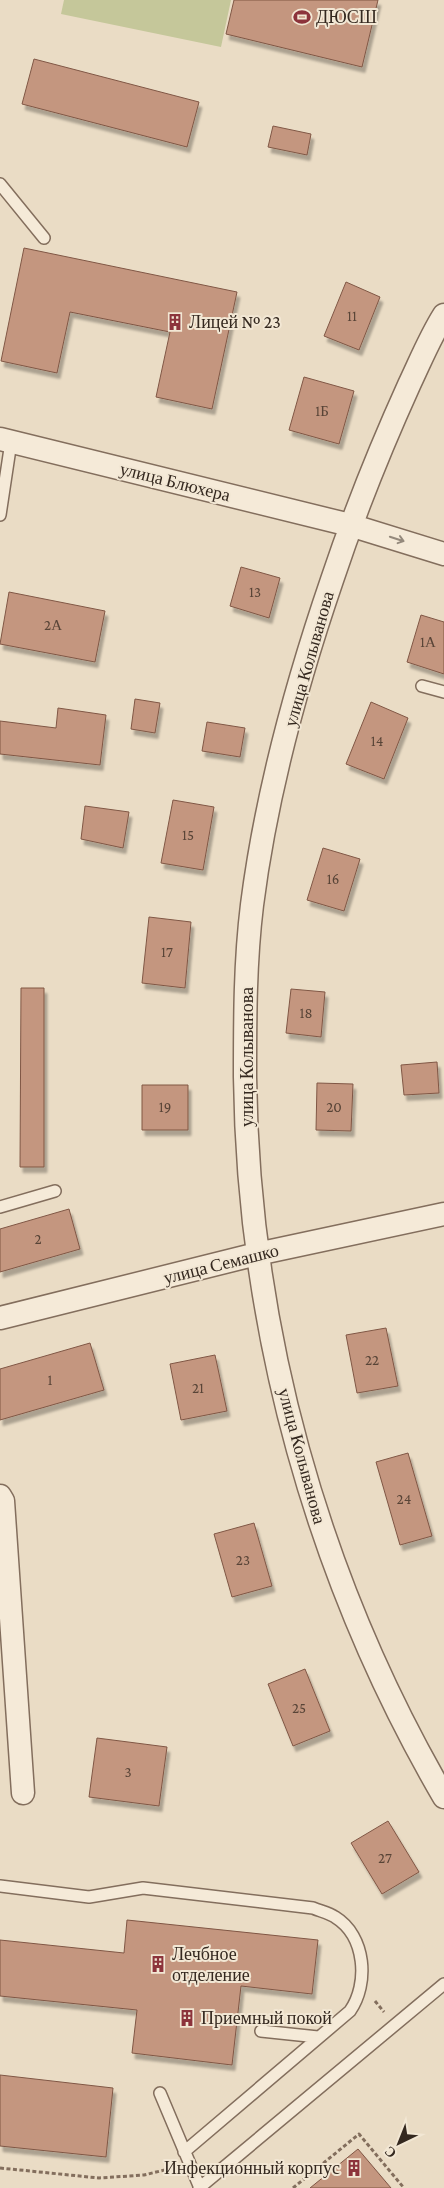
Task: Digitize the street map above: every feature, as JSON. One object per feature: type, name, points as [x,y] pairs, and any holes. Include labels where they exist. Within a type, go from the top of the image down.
[{"type":"street","name":"улица Колыванова","points":[[444,315],[398,409],[350,525],[307,653],[267,822],[252,906],[244,1005],[246,1118],[253,1228],[287,1412],[322,1532],[367,1648],[420,1755],[444,1797]]},
{"type":"street","name":"улица Блюхера","points":[[6,441],[350,525],[444,554]]},
{"type":"street","name":"улица Семашко","points":[[0,1318],[257,1254],[444,1214]]},
{"type":"street","points":[[0,1496],[3,1501],[23,1793]]},
{"type":"lane","points":[[0,184],[44,238]]},
{"type":"lane","points":[[0,516],[6,441]]},
{"type":"lane","points":[[422,686],[444,692]]},
{"type":"lane","points":[[0,1208],[55,1192]]},
{"type":"lane","points":[[0,1886],[89,1897],[142,1888],[313,1908],[336,1917],[351,1933],[359,1952],[362,1967],[361,1984],[356,2002],[350,2012],[318,2037],[184,2152]]},
{"type":"lane","points":[[160,2093],[200,2188],[444,1984]]},
{"type":"lane","points":[[261,2031],[318,2037]]},
{"type":"path","points":[[293,2188],[359,2134],[404,2188]]},
{"type":"green space","points":[[64,0],[231,0],[221,47],[61,14]]},
{"type":"building","name":"ДЮСШ","points":[[234,0],[378,0],[362,67],[226,34]]},
{"type":"building","points":[[34,59],[199,102],[187,147],[22,104]]},
{"type":"building","points":[[273,126],[311,134],[307,155],[268,147]]},
{"type":"building","name":"Лицей № 23","points":[[24,248],[237,292],[212,409],[156,397],[170,332],[70,312],[57,373],[1,361]]},
{"type":"building","points":[[346,282],[380,297],[359,350],[324,336]]},
{"type":"building","points":[[304,377],[354,391],[339,444],[289,430]]},
{"type":"building","points":[[241,567],[280,578],[269,618],[230,606]]},
{"type":"building","points":[[9,592],[105,611],[95,662],[0,644]]},
{"type":"building","points":[[421,615],[444,622],[444,674],[407,662]]},
{"type":"building","points":[[135,699],[160,703],[155,733],[131,729]]},
{"type":"building","points":[[371,702],[408,718],[384,779],[346,764]]},
{"type":"building","points":[[58,708],[106,715],[100,765],[0,754],[0,721],[56,728]]},
{"type":"building","points":[[207,722],[245,728],[240,757],[202,751]]},
{"type":"building","points":[[173,800],[214,807],[203,870],[161,863]]},
{"type":"building","points":[[85,806],[129,812],[123,848],[81,839]]},
{"type":"building","points":[[323,848],[360,859],[344,911],[307,900]]},
{"type":"building","points":[[149,917],[191,922],[185,988],[142,983]]},
{"type":"building","points":[[21,988],[44,988],[44,1167],[20,1167]]},
{"type":"building","points":[[291,989],[325,992],[321,1037],[286,1033]]},
{"type":"building","points":[[437,1062],[439,1093],[404,1095],[401,1065]]},
{"type":"building","points":[[317,1083],[353,1084],[351,1131],[316,1130]]},
{"type":"building","points":[[142,1085],[188,1085],[188,1130],[142,1130]]},
{"type":"building","points":[[69,1209],[80,1249],[0,1272],[0,1229]]},
{"type":"building","points":[[386,1328],[398,1386],[357,1393],[346,1335]]},
{"type":"building","points":[[90,1343],[104,1390],[0,1420],[0,1369]]},
{"type":"building","points":[[215,1355],[227,1411],[181,1420],[170,1364]]},
{"type":"building","points":[[408,1453],[432,1536],[400,1545],[376,1462]]},
{"type":"building","points":[[254,1523],[272,1586],[232,1597],[214,1534]]},
{"type":"building","points":[[305,1669],[330,1731],[293,1746],[268,1684]]},
{"type":"building","points":[[97,1738],[167,1747],[159,1806],[89,1797]]},
{"type":"building","points":[[388,1821],[419,1872],[382,1894],[351,1843]]},
{"type":"building","name":"Лечбное отделение","points":[[127,1920],[318,1940],[312,1994],[241,1986],[232,2065],[132,2053],[137,2010],[0,1996],[0,1940],[124,1953]]},
{"type":"building","points":[[0,2075],[113,2088],[106,2157],[0,2146]]},
{"type":"building","name":"Инфекционный корпус","points":[[358,2149],[391,2188],[310,2188]]},
{"type":"place","name":"ДЮСШ","points":[[302,17]]},
{"type":"place","name":"Лицей № 23","points":[[175,322]]},
{"type":"place","name":"Лечбное отделение","points":[[158,1964]]},
{"type":"place","name":"Приемный покой","points":[[187,2018]]},
{"type":"place","name":"Инфекционный корпус","points":[[354,2168]]}]
